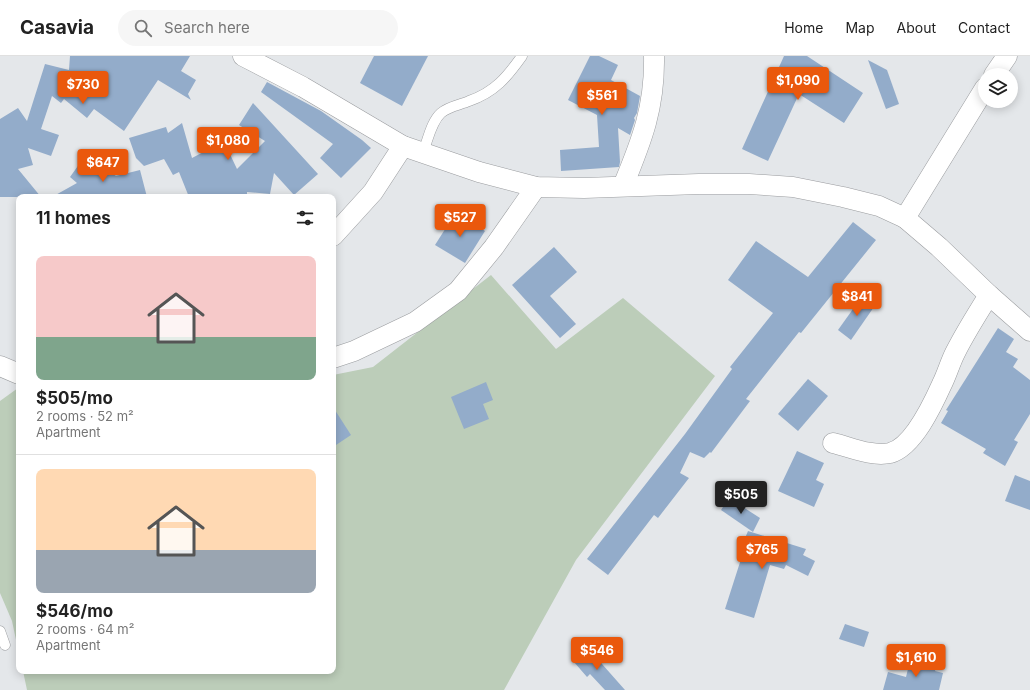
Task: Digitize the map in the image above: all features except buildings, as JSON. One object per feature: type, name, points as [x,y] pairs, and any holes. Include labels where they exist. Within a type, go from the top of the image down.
[{"type":"street","points":[[243,56],[302,87],[403,146],[479,172],[536,187],[584,188],[749,184],[793,187],[879,206],[905,218],[939,247],[989,295],[1030,331]]},
{"type":"street","points":[[623,186],[648,122],[654,72],[654,56]]},
{"type":"street","points":[[999,68],[1007,56]]},
{"type":"street","points":[[905,218],[978,99]]},
{"type":"street","points":[[336,233],[373,192],[403,146]]},
{"type":"street","points":[[336,357],[354,351],[415,322],[458,291],[494,247],[536,187]]},
{"type":"street","points":[[833,443],[877,454],[891,453],[903,446],[913,435],[928,412],[943,383],[965,332],[989,295]]},
{"type":"street","points":[[0,366],[16,373]]},
{"type":"lane","points":[[423,152],[435,122],[441,113],[448,108],[468,102],[491,92],[511,71],[522,56]]},
{"type":"lane","points":[[0,631],[5,645]]},
{"type":"green space","points":[[491,275],[556,349],[623,298],[715,376],[576,560],[504,690],[27,690],[24,674],[336,674],[336,374],[373,367]]},
{"type":"green space","points":[[16,389],[16,640],[12,621],[0,593],[0,401]]}]
